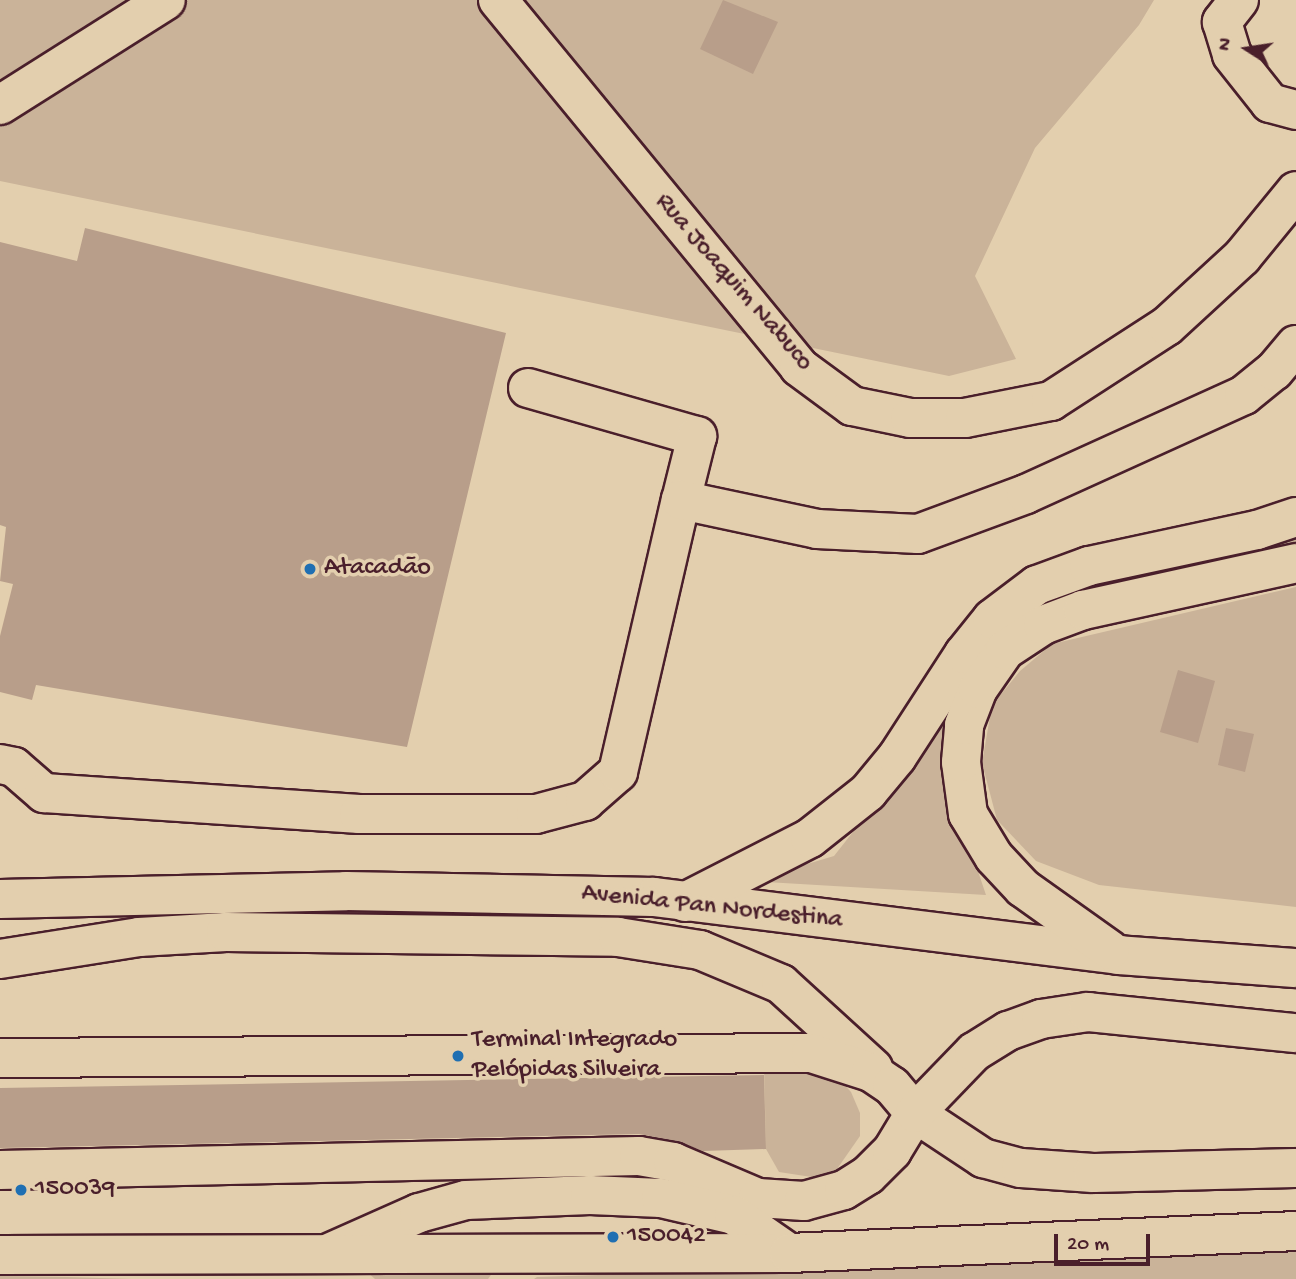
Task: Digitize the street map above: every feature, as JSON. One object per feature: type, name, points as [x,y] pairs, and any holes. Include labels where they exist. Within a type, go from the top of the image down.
[{"type":"main road","points":[[0,104],[166,0]]},
{"type":"main road","points":[[1239,0],[1222,22],[1232,55],[1270,103],[1296,110]]},
{"type":"main road","name":"Rua Joaquim Nabuco","points":[[500,3],[799,367],[852,406],[910,418],[965,418],[1051,401],[1167,326],[1242,257],[1296,191]]},
{"type":"main road","points":[[681,500],[817,530],[918,534],[1026,494],[1244,395],[1274,371],[1296,345]]},
{"type":"main road","points":[[0,792],[359,814],[536,814],[584,801],[618,772],[697,436],[528,387]]},
{"type":"main road","points":[[685,902],[810,838],[868,792],[897,757],[971,645],[992,619],[1037,584],[1089,566],[1257,530],[1296,517]]},
{"type":"main road","points":[[1118,954],[1023,888],[994,857],[968,814],[961,762],[964,725],[978,689],[1005,650],[1043,625],[1083,610],[1296,563]]},
{"type":"main road","points":[[0,764],[14,766],[44,793]]},
{"type":"main road","points":[[0,880],[153,880],[224,894]]},
{"type":"main road","name":"Avenida Pan Nordestina","points":[[0,899],[526,892],[685,902],[1118,954],[1296,968]]},
{"type":"main road","points":[[0,918],[43,900]]},
{"type":"main road","points":[[0,959],[139,937],[226,932],[618,937],[700,950],[781,984],[903,1099]]},
{"type":"main road","points":[[0,1170],[639,1156],[674,1162],[758,1198],[804,1201],[845,1190],[868,1175],[892,1151],[903,1099],[1008,1031],[1041,1020],[1087,1012],[1296,1033]]},
{"type":"main road","points":[[0,1058],[495,1058],[774,1051],[852,1062],[983,1158],[1021,1168],[1093,1173],[1296,1168]]},
{"type":"main road","points":[[341,1266],[419,1213],[466,1200],[590,1195],[661,1198],[734,1215],[789,1253]]},
{"type":"main road","points":[[0,1255],[280,1252],[341,1266],[512,1266],[1296,1231]]},
{"type":"shaded area","points":[[0,0],[1154,0],[1139,25],[1035,148],[975,276],[1016,359],[949,376],[0,181]]},
{"type":"shaded area","points":[[1296,526],[1296,549],[1061,607],[1001,645],[965,696],[955,761],[959,815],[986,895],[750,881],[834,856],[890,785],[975,653],[1041,596]]},
{"type":"shaded area","points":[[1296,587],[1296,907],[1099,885],[1036,861],[997,820],[982,763],[992,705],[1020,671],[1052,644]]},
{"type":"shaded area","points":[[764,1064],[815,1070],[841,1081],[851,1092],[860,1113],[860,1136],[837,1169],[818,1178],[779,1172],[766,1149]]},
{"type":"shaded area","points":[[1296,1252],[1296,1279],[534,1279],[537,1277]]},
{"type":"shaded area","points":[[502,1260],[488,1279],[375,1279],[356,1262]]},
{"type":"shaded area","points":[[0,1276],[67,1277],[132,1279],[0,1279]]},
{"type":"building","points":[[723,0],[778,22],[753,74],[700,49]]},
{"type":"building","points":[[85,228],[506,333],[407,747],[36,685],[32,700],[0,692],[0,636],[13,584],[0,581],[6,527],[0,525],[0,242],[77,261]]},
{"type":"building","points":[[1178,670],[1215,681],[1198,743],[1160,732]]},
{"type":"building","points":[[1226,728],[1254,734],[1245,772],[1218,765]]},
{"type":"building","points":[[764,1075],[766,1149],[703,1151],[677,1141],[639,1134],[0,1148],[0,1088]]},
{"type":"place","name":"Atacadão","points":[[310,569]]},
{"type":"place","name":"Terminal Integrado Pelópidas Silveira","points":[[458,1056]]},
{"type":"place","name":"150039","points":[[21,1190]]},
{"type":"place","name":"150042","points":[[613,1237]]}]
